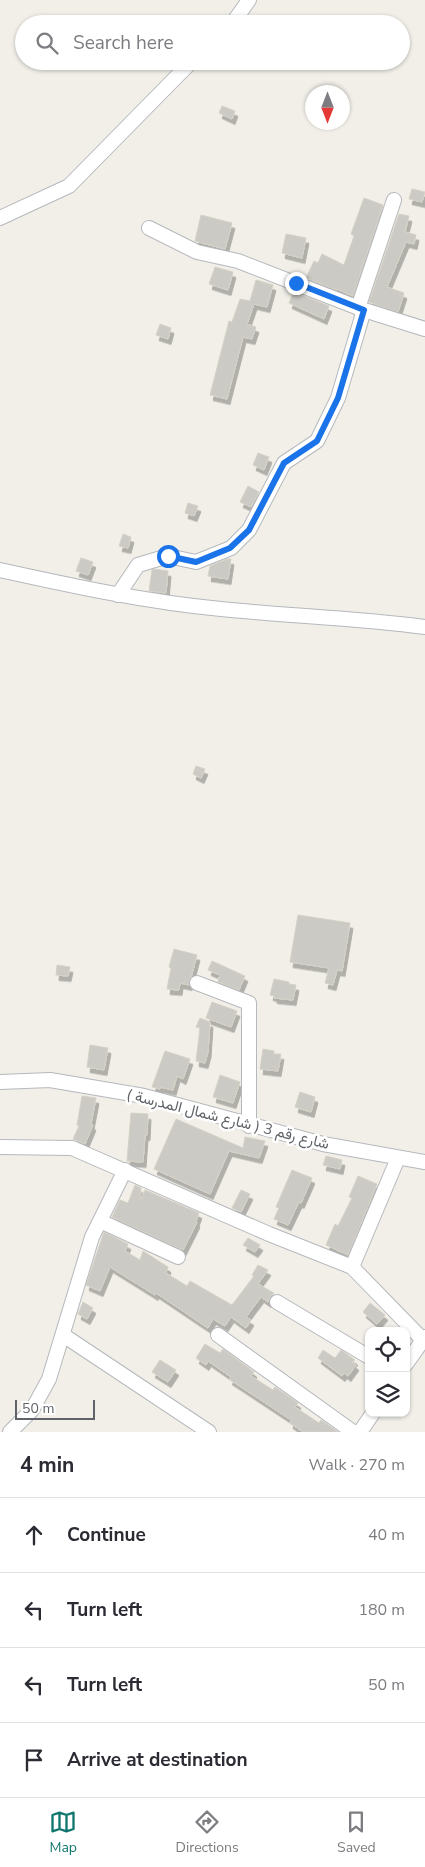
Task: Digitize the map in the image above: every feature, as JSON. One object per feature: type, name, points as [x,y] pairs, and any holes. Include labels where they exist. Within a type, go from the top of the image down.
[{"type":"street","points":[[238,15],[249,0]]},
{"type":"street","points":[[0,218],[69,186],[183,70]]},
{"type":"street","points":[[118,595],[138,566],[168,556],[196,562],[230,548],[249,530],[284,463],[317,441],[338,398],[361,309],[394,200]]},
{"type":"street","points":[[149,228],[197,252],[238,261],[361,309],[425,329]]},
{"type":"street","points":[[0,570],[118,595],[219,609],[390,622],[425,627]]},
{"type":"street","points":[[197,983],[249,1003],[249,1126]]},
{"type":"street","name":"شارع رقم 3 ( شارع شمال المدرسة )","points":[[0,1082],[50,1080],[144,1096],[249,1126],[323,1144],[425,1162]]},
{"type":"street","points":[[0,1147],[72,1148],[269,1234],[352,1267],[424,1339],[410,1358]]},
{"type":"street","points":[[352,1267],[398,1158]]},
{"type":"street","points":[[10,1432],[32,1410],[49,1379],[92,1237],[125,1170]]},
{"type":"street","points":[[100,1220],[178,1256]]},
{"type":"street","points":[[277,1302],[365,1356]]},
{"type":"street","points":[[63,1335],[209,1432]]},
{"type":"street","points":[[218,1335],[353,1432]]},
{"type":"street","points":[[360,1432],[370,1417]]},
{"type":"building","points":[[222,106],[235,111],[232,119],[219,113]]},
{"type":"building","points":[[412,189],[425,192],[422,202],[409,199]]},
{"type":"building","points":[[364,198],[383,205],[353,296],[306,278],[314,261],[318,263],[322,254],[344,265],[354,236],[351,234]]},
{"type":"building","points":[[399,214],[409,216],[405,232],[416,235],[414,244],[406,242],[387,287],[404,293],[398,312],[369,302]]},
{"type":"building","points":[[201,215],[232,223],[225,249],[195,241]]},
{"type":"building","points":[[286,234],[306,238],[302,258],[282,253]]},
{"type":"building","points":[[215,267],[233,272],[228,290],[209,284]]},
{"type":"building","points":[[256,280],[273,285],[267,307],[254,304],[247,324],[256,327],[252,339],[243,337],[227,399],[210,395],[229,321],[232,322],[240,299],[250,301]]},
{"type":"building","points":[[294,292],[329,306],[324,319],[289,303]]},
{"type":"building","points":[[160,324],[171,328],[168,339],[156,335]]},
{"type":"building","points":[[258,453],[269,457],[264,470],[253,465]]},
{"type":"building","points":[[248,486],[259,492],[251,507],[240,502]]},
{"type":"building","points":[[188,503],[198,506],[194,516],[185,513]]},
{"type":"building","points":[[123,534],[131,537],[128,548],[119,546]]},
{"type":"building","points":[[81,558],[93,562],[88,575],[76,571]]},
{"type":"building","points":[[231,559],[228,579],[208,576],[210,566]]},
{"type":"building","points":[[152,570],[168,571],[166,593],[149,591]]},
{"type":"building","points":[[196,766],[205,769],[201,778],[193,774]]},
{"type":"building","points":[[298,915],[350,923],[342,971],[337,970],[333,985],[325,983],[329,968],[290,962]]},
{"type":"building","points":[[174,949],[197,955],[189,985],[180,983],[179,990],[167,989],[171,968],[169,967]]},
{"type":"building","points":[[212,961],[245,976],[239,990],[218,982],[220,975],[208,970]]},
{"type":"building","points":[[57,965],[70,967],[68,976],[56,975]]},
{"type":"building","points":[[274,979],[296,985],[293,1000],[274,998],[274,996],[270,995]]},
{"type":"building","points":[[212,1002],[237,1011],[231,1027],[206,1018]]},
{"type":"building","points":[[200,1018],[210,1022],[208,1052],[205,1063],[196,1061],[200,1028],[196,1027]]},
{"type":"building","points":[[90,1045],[108,1048],[104,1070],[87,1067]]},
{"type":"building","points":[[263,1049],[274,1051],[274,1054],[281,1054],[278,1071],[260,1069]]},
{"type":"building","points":[[165,1051],[190,1059],[183,1079],[177,1076],[173,1090],[152,1087]]},
{"type":"building","points":[[220,1075],[240,1082],[233,1103],[213,1097]]},
{"type":"building","points":[[300,1092],[315,1097],[311,1112],[295,1107]]},
{"type":"building","points":[[82,1096],[96,1098],[91,1124],[93,1125],[85,1144],[73,1139],[79,1126],[77,1125]]},
{"type":"building","points":[[131,1113],[148,1114],[143,1162],[127,1161]]},
{"type":"building","points":[[176,1119],[243,1148],[245,1137],[265,1141],[259,1158],[229,1151],[210,1194],[154,1169]]},
{"type":"building","points":[[326,1156],[342,1160],[340,1169],[323,1165]]},
{"type":"building","points":[[292,1170],[312,1178],[301,1203],[299,1202],[288,1225],[274,1219],[279,1208],[276,1207]]},
{"type":"building","points":[[358,1176],[377,1184],[348,1255],[326,1245],[335,1224],[338,1226],[352,1198],[349,1197]]},
{"type":"building","points":[[135,1185],[141,1188],[140,1201],[145,1190],[199,1213],[197,1222],[183,1250],[112,1217],[120,1200],[128,1203]]},
{"type":"building","points":[[241,1190],[250,1194],[241,1212],[232,1208]]},
{"type":"building","points":[[104,1232],[128,1244],[125,1251],[140,1260],[143,1251],[168,1267],[166,1273],[187,1286],[190,1281],[232,1305],[254,1276],[252,1275],[258,1265],[268,1270],[258,1284],[274,1293],[268,1302],[261,1297],[246,1317],[251,1320],[246,1328],[231,1317],[225,1326],[213,1319],[208,1328],[156,1293],[155,1295],[110,1267],[100,1291],[86,1285]]},
{"type":"building","points":[[248,1238],[260,1245],[255,1252],[243,1245]]},
{"type":"building","points":[[83,1302],[93,1308],[87,1319],[78,1314]]},
{"type":"building","points":[[370,1303],[385,1315],[377,1324],[363,1312]]},
{"type":"building","points":[[205,1344],[220,1353],[223,1349],[254,1372],[251,1376],[273,1390],[275,1387],[298,1403],[295,1407],[319,1423],[321,1420],[338,1432],[303,1432],[290,1423],[291,1420],[229,1379],[231,1377],[208,1361],[206,1365],[196,1358]]},
{"type":"building","points":[[323,1350],[335,1358],[341,1350],[355,1360],[352,1362],[356,1365],[348,1376],[344,1373],[342,1376],[318,1358]]},
{"type":"building","points":[[160,1360],[176,1370],[168,1382],[152,1372]]},
{"type":"route","points":[[168,556],[196,562],[230,548],[249,530],[284,463],[317,441],[338,398],[364,310],[296,283]]}]
